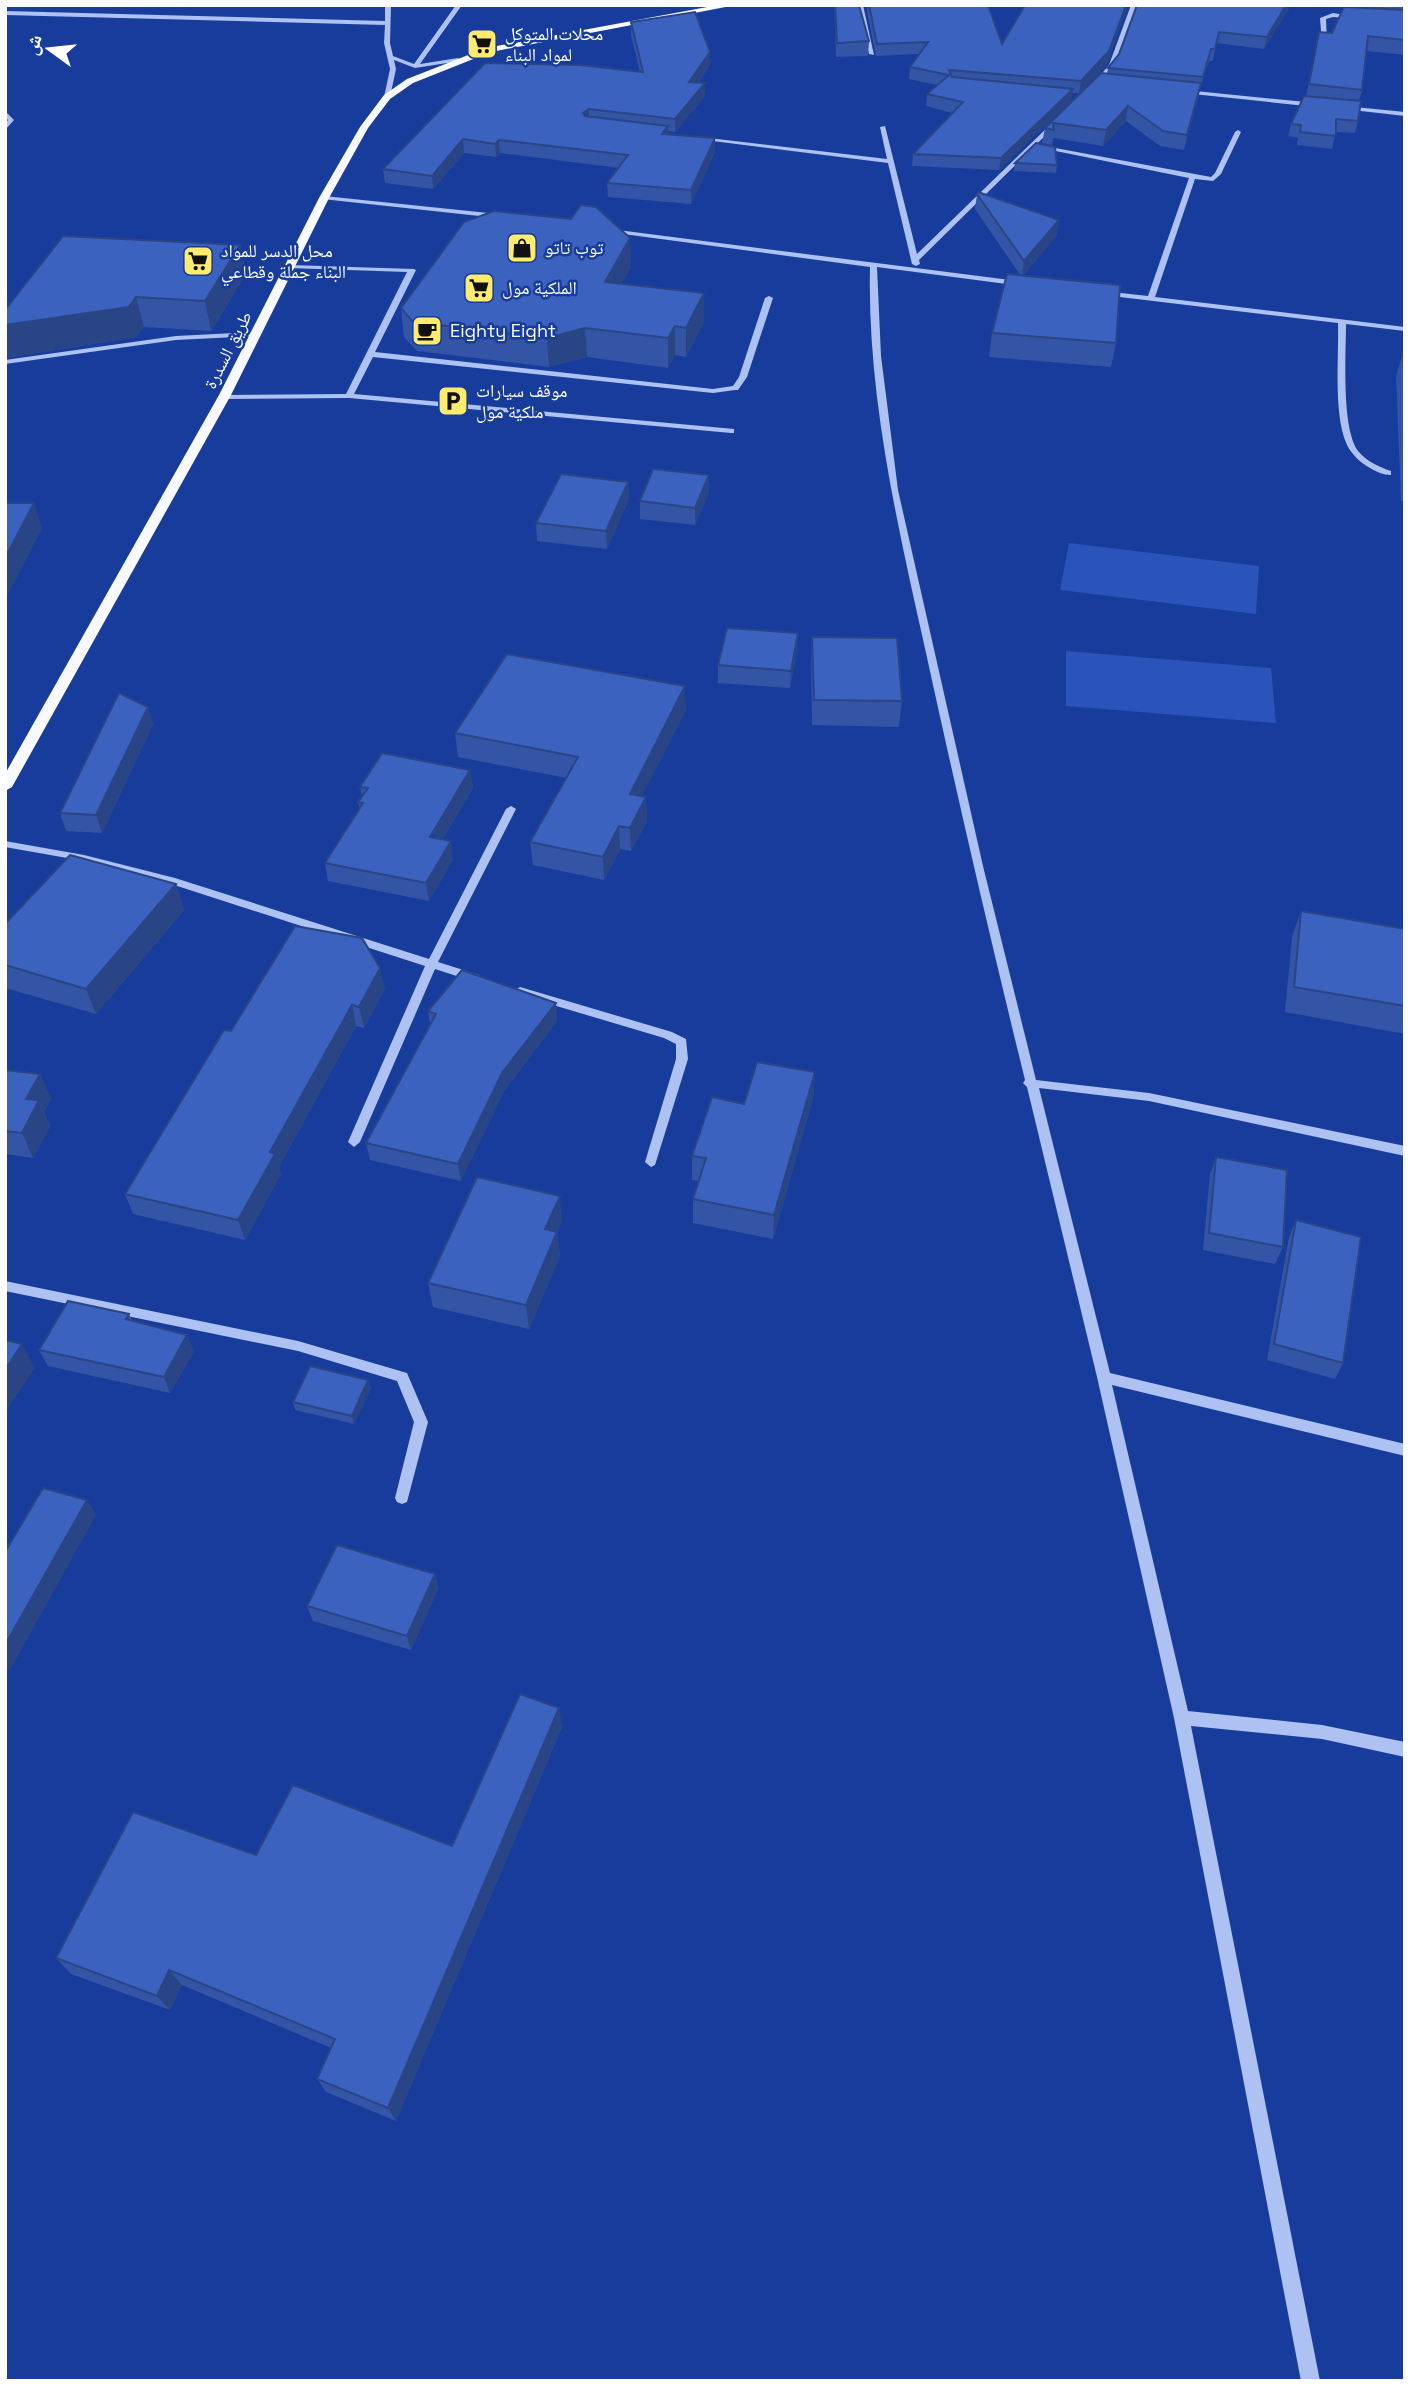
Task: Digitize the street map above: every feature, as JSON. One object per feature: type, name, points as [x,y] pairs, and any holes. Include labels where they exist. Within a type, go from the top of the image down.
[{"type":"main road","name":"طريق السدرة","points":[[7,782],[224,397],[324,198],[364,127],[387,97],[410,81],[489,50],[726,6]]},
{"type":"street","points":[[41,5],[93,16]]},
{"type":"street","points":[[387,97],[393,69],[387,23],[388,5]]},
{"type":"street","points":[[415,66],[459,5]]},
{"type":"street","points":[[860,5],[872,54]]},
{"type":"street","points":[[1088,91],[1112,65],[1134,5]]},
{"type":"street","points":[[5,13],[387,23]]},
{"type":"street","points":[[1324,43],[1326,16],[1369,18]]},
{"type":"street","points":[[390,57],[415,66],[458,60]]},
{"type":"street","points":[[1097,83],[1111,85]]},
{"type":"street","points":[[1178,91],[1325,106]]},
{"type":"street","points":[[1338,108],[1405,114]]},
{"type":"street","points":[[5,113],[10,120],[5,128]]},
{"type":"street","points":[[916,259],[1059,118]]},
{"type":"street","points":[[883,127],[916,259],[915,271]]},
{"type":"street","points":[[1032,146],[1192,178],[1213,178],[1218,174],[1238,132]]},
{"type":"street","points":[[685,138],[891,161]]},
{"type":"street","points":[[1152,299],[1192,178]]},
{"type":"street","points":[[324,198],[501,217]]},
{"type":"street","points":[[598,230],[873,267],[1027,284]]},
{"type":"street","points":[[290,267],[412,270],[349,396]]},
{"type":"street","points":[[873,267],[877,356],[894,490],[1029,1083],[1104,1377],[1182,1718],[1311,2381]]},
{"type":"street","points":[[1096,293],[1405,329]]},
{"type":"street","points":[[370,354],[713,391],[735,388],[743,377],[769,298]]},
{"type":"street","points":[[1342,322],[1346,422],[1350,444],[1364,461],[1388,473]]},
{"type":"street","points":[[5,362],[176,338],[255,334]]},
{"type":"street","points":[[224,397],[349,396],[732,431]]},
{"type":"street","points":[[354,1142],[431,965],[511,809]]},
{"type":"street","points":[[5,844],[84,858],[171,880],[484,981]]},
{"type":"street","points":[[510,988],[668,1035],[682,1042],[682,1059],[651,1162]]},
{"type":"street","points":[[1029,1083],[1149,1097],[1405,1151]]},
{"type":"street","points":[[5,1286],[298,1346],[402,1377],[421,1422],[402,1498]]},
{"type":"street","points":[[1104,1377],[1405,1450]]},
{"type":"street","points":[[1182,1718],[1277,1724],[1374,1741],[1405,1750]]},
{"type":"shaded area","points":[[1069,543],[1259,566],[1256,614],[1060,590]]},
{"type":"shaded area","points":[[1066,651],[1271,668],[1276,723],[1066,706]]},
{"type":"building","points":[[835,5],[859,5],[869,41],[837,43]]},
{"type":"building","points":[[869,5],[988,5],[1002,44],[1025,5],[1126,5],[1109,51],[1081,81],[949,70],[952,77],[1073,89],[1001,158],[913,154],[963,102],[927,94],[949,75],[910,67],[928,42],[877,44]]},
{"type":"building","points":[[1137,5],[1286,5],[1267,37],[1219,32],[1203,77],[1108,68],[1119,54]]},
{"type":"building","points":[[1344,7],[1405,10],[1405,40],[1368,36],[1362,90],[1309,84],[1319,32],[1332,33]]},
{"type":"building","points":[[695,12],[710,52],[689,82],[705,83],[675,119],[589,109],[583,113],[585,116],[668,126],[662,134],[715,138],[691,190],[607,183],[628,155],[499,140],[495,144],[463,139],[432,176],[383,169],[485,63],[580,65],[643,72],[631,22]]},
{"type":"building","points":[[1101,73],[1201,83],[1187,135],[1163,131],[1128,106],[1106,130],[1053,123],[1054,130],[1045,128]]},
{"type":"building","points":[[1304,96],[1361,101],[1358,121],[1336,119],[1336,136],[1300,132],[1301,125],[1291,124]]},
{"type":"building","points":[[1036,143],[1055,147],[1057,165],[1015,163]]},
{"type":"building","points":[[978,192],[1059,220],[1024,261]]},
{"type":"building","points":[[581,205],[596,207],[630,238],[605,282],[704,293],[686,328],[675,326],[668,338],[585,328],[547,338],[413,322],[401,308],[464,222],[494,211],[571,219]]},
{"type":"building","points":[[63,236],[240,245],[205,301],[136,297],[129,307],[5,325],[5,310]]},
{"type":"building","points":[[1007,274],[1120,285],[1116,343],[992,333]]},
{"type":"building","points":[[1403,353],[1405,353],[1405,394]]},
{"type":"building","points":[[653,469],[709,475],[695,508],[640,501]]},
{"type":"building","points":[[561,474],[628,482],[606,531],[536,523]]},
{"type":"building","points":[[5,503],[34,503],[5,558]]},
{"type":"building","points":[[727,628],[798,633],[791,671],[718,665]]},
{"type":"building","points":[[812,637],[897,638],[902,701],[814,700]]},
{"type":"building","points":[[507,654],[685,686],[630,794],[646,797],[630,828],[619,826],[603,857],[530,842],[578,757],[455,733]]},
{"type":"building","points":[[119,693],[148,707],[96,815],[60,813]]},
{"type":"building","points":[[382,753],[470,770],[430,837],[451,841],[426,883],[325,863],[363,803],[358,802],[368,788],[360,787]]},
{"type":"building","points":[[70,855],[176,884],[86,989],[5,965],[5,924]]},
{"type":"building","points":[[1301,911],[1405,929],[1405,1006],[1294,987]]},
{"type":"building","points":[[295,926],[362,938],[380,968],[359,1007],[352,1005],[270,1152],[275,1154],[238,1220],[125,1194],[224,1030],[231,1031]]},
{"type":"building","points":[[462,970],[556,1003],[502,1073],[458,1164],[366,1143],[436,1014],[428,1011]]},
{"type":"building","points":[[757,1062],[815,1072],[774,1215],[693,1199],[706,1158],[692,1156],[712,1097],[744,1104]]},
{"type":"building","points":[[5,1070],[40,1074],[26,1099],[39,1100],[22,1133],[5,1131]]},
{"type":"building","points":[[1216,1157],[1287,1170],[1283,1247],[1209,1233]]},
{"type":"building","points":[[477,1177],[560,1196],[545,1229],[557,1232],[526,1305],[428,1283]]},
{"type":"building","points":[[1296,1220],[1361,1237],[1343,1363],[1274,1344]]},
{"type":"building","points":[[68,1301],[129,1314],[126,1319],[187,1335],[164,1377],[39,1350]]},
{"type":"building","points":[[5,1340],[22,1344],[5,1370]]},
{"type":"building","points":[[310,1366],[368,1380],[352,1416],[293,1402]]},
{"type":"building","points":[[43,1488],[87,1500],[5,1645],[5,1552]]},
{"type":"building","points":[[337,1545],[435,1574],[407,1636],[307,1606]]},
{"type":"building","points":[[520,1694],[559,1708],[388,2108],[317,2079],[335,2039],[169,1970],[157,1996],[56,1958],[133,1812],[256,1855],[293,1785],[452,1846]]},
{"type":"place","name":"محلات المتوكل لمواد البناء","points":[[482,44]]},
{"type":"place","name":"توب تاتو","points":[[522,248]]},
{"type":"place","name":"محل الدسر للمواد البناء جملة وقطاعي","points":[[198,261]]},
{"type":"place","name":"الملكية مول","points":[[479,288]]},
{"type":"place","name":"Eighty Eight","points":[[427,331]]},
{"type":"place","name":"موقف سيارات ملكية مول","points":[[453,401]]}]
